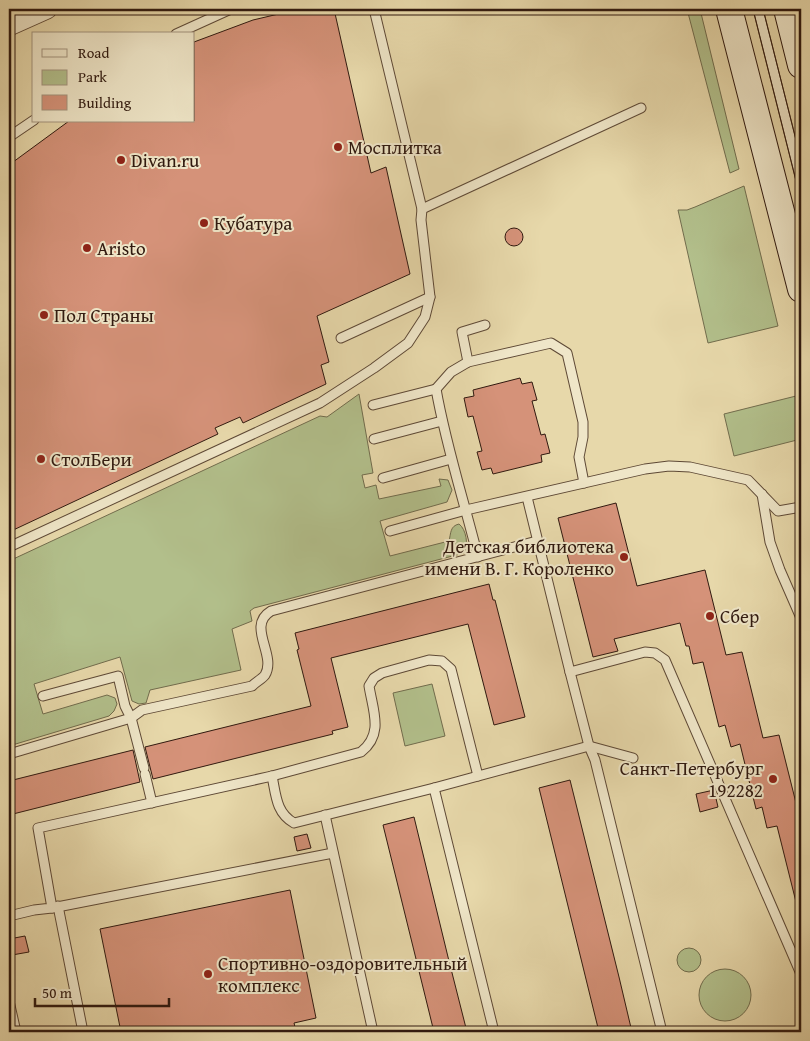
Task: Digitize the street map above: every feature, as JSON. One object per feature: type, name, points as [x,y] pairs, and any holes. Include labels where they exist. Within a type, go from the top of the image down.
[{"type":"main road","points":[[729,9],[801,289]]},
{"type":"main road","points":[[787,9],[801,65]]},
{"type":"street","points":[[9,26],[47,9]]},
{"type":"lane","points":[[180,32],[231,9]]},
{"type":"lane","points":[[9,547],[320,403],[374,368],[408,343],[425,317],[430,298],[421,220],[422,209],[374,9]]},
{"type":"lane","points":[[758,9],[801,180]]},
{"type":"lane","points":[[422,209],[641,108]]},
{"type":"lane","points":[[9,138],[32,121]]},
{"type":"lane","points":[[340,338],[430,298]]},
{"type":"lane","points":[[468,362],[462,332],[485,325]]},
{"type":"lane","points":[[372,405],[436,389],[451,372],[468,362],[551,343],[567,353],[583,422],[583,437],[579,457],[584,483]]},
{"type":"lane","points":[[436,389],[451,459],[478,557]]},
{"type":"lane","points":[[374,439],[442,421]]},
{"type":"lane","points":[[383,478],[451,459]]},
{"type":"lane","points":[[390,531],[466,510],[645,469],[669,466],[690,467],[748,480],[778,511],[801,507]]},
{"type":"lane","points":[[762,494],[770,542],[801,618]]},
{"type":"lane","points":[[527,497],[536,541],[589,746],[595,760],[662,1032]]},
{"type":"lane","points":[[9,754],[131,718],[142,710],[252,686],[264,676],[268,666],[260,624],[264,615],[271,612],[536,541]]},
{"type":"lane","points":[[570,672],[645,652],[655,653],[665,660],[801,974]]},
{"type":"lane","points":[[83,1032],[38,828],[272,776],[360,752],[367,747],[374,736],[376,727],[369,686],[374,678],[382,673],[429,660],[442,661],[452,669],[478,776]]},
{"type":"lane","points":[[43,696],[118,676],[131,718],[152,803]]},
{"type":"lane","points":[[272,776],[278,808],[285,818],[294,823],[589,746],[633,758]]},
{"type":"lane","points":[[434,788],[494,1032]]},
{"type":"lane","points":[[325,815],[372,1032]]},
{"type":"lane","points":[[9,916],[333,853]]},
{"type":"lane","points":[[9,1001],[16,1032]]},
{"type":"green space","points":[[687,9],[700,9],[739,169],[730,173]]},
{"type":"green space","points":[[744,186],[778,326],[708,343],[678,210],[687,210]]},
{"type":"green space","points":[[359,394],[373,473],[362,475],[365,488],[376,485],[379,499],[441,486],[439,479],[448,480],[452,490],[447,502],[380,521],[390,556],[449,541],[452,528],[459,524],[466,537],[466,550],[464,553],[254,608],[250,611],[252,621],[232,629],[241,670],[150,690],[146,703],[139,704],[132,701],[120,657],[34,684],[43,714],[107,695],[115,698],[117,704],[109,716],[9,746],[9,561],[320,416],[327,417]]},
{"type":"green space","points":[[796,396],[801,418],[801,439],[734,456],[724,414]]},
{"type":"green space","points":[[432,684],[445,736],[405,746],[393,693]]},
{"type":"green space","points":[[689,948],[698,951],[701,960],[698,969],[689,972],[680,969],[677,960],[680,951]]},
{"type":"green space","points":[[725,969],[735,971],[743,977],[749,985],[751,995],[749,1005],[743,1013],[735,1019],[725,1021],[715,1019],[707,1013],[701,1005],[699,995],[701,985],[707,977],[715,971]]},
{"type":"building","name":"Кубатура","points":[[310,9],[334,9],[371,173],[386,167],[410,274],[317,316],[329,362],[321,365],[326,384],[243,423],[240,417],[215,428],[218,434],[9,532],[9,165],[68,122],[195,122],[195,42],[253,20]]},
{"type":"building","points":[[514,228],[520,231],[523,237],[520,243],[514,246],[508,243],[505,237],[508,231]]},
{"type":"building","points":[[520,378],[522,384],[532,382],[537,400],[532,401],[541,435],[545,434],[550,453],[541,455],[542,462],[493,474],[491,468],[482,470],[477,452],[482,451],[473,416],[468,417],[464,398],[474,396],[473,390]]},
{"type":"building","points":[[616,503],[637,586],[705,570],[726,655],[742,652],[763,738],[779,735],[801,823],[801,902],[796,902],[777,826],[767,828],[762,807],[756,809],[740,744],[731,747],[725,725],[719,727],[703,662],[693,664],[689,646],[686,646],[680,623],[614,639],[618,651],[593,657],[558,518]]},
{"type":"building","points":[[489,584],[493,600],[495,600],[525,717],[494,725],[468,624],[331,658],[348,727],[332,731],[333,734],[153,779],[145,747],[311,706],[297,650],[299,649],[295,633]]},
{"type":"building","points":[[133,750],[140,782],[9,815],[9,781]]},
{"type":"building","points":[[570,780],[632,1032],[599,1032],[539,788]]},
{"type":"building","points":[[714,790],[718,807],[700,812],[696,794]]},
{"type":"building","points":[[414,817],[467,1032],[434,1032],[383,825]]},
{"type":"building","points":[[307,834],[311,848],[297,851],[294,837]]},
{"type":"building","name":"Спортивно-оздоровительный комплекс","points":[[290,890],[316,1018],[294,1023],[296,1031],[288,1032],[121,1032],[100,929]]},
{"type":"building","points":[[25,936],[29,952],[12,955],[9,939]]},
{"type":"tram line","points":[[753,9],[801,201]]},
{"type":"tram line","points":[[763,9],[801,160]]},
{"type":"place","name":"Мосплитка","points":[[338,147]]},
{"type":"place","name":"Divan.ru","points":[[121,160]]},
{"type":"place","name":"Кубатура","points":[[204,223]]},
{"type":"place","name":"Aristo","points":[[87,248]]},
{"type":"place","name":"Пол Страны","points":[[44,315]]},
{"type":"place","name":"СтолБери","points":[[41,459]]},
{"type":"place","name":"Детская библиотека имени В. Г. Короленко","points":[[624,557]]},
{"type":"place","name":"Сбер","points":[[710,616]]},
{"type":"place","name":"Санкт-Петербург 192282","points":[[773,779]]},
{"type":"place","name":"Спортивно-оздоровительный комплекс","points":[[208,974]]}]
